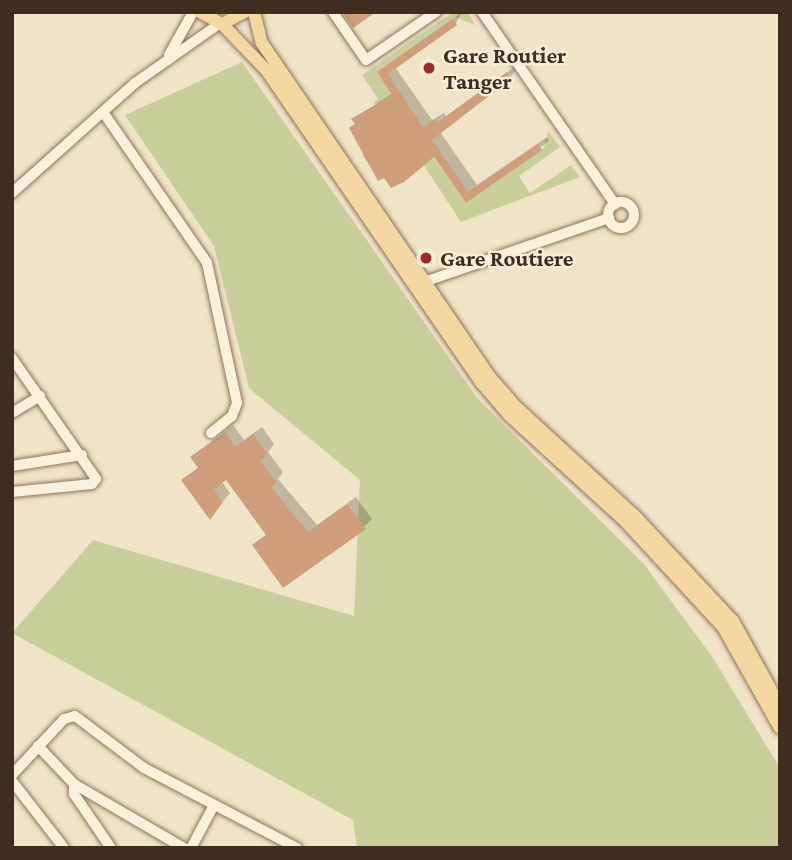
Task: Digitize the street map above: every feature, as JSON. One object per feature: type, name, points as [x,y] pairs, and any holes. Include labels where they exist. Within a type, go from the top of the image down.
[{"type":"main road","points":[[200,12],[220,24],[267,71],[481,382],[509,415],[626,522],[723,627],[780,728]]},
{"type":"main road","points":[[220,24],[245,12]]},
{"type":"main road","points":[[254,12],[262,43],[500,390],[634,514],[733,621],[780,706]]},
{"type":"street","points":[[169,56],[193,12]]},
{"type":"street","points":[[332,12],[366,60],[436,12]]},
{"type":"street","points":[[482,12],[615,204],[631,206],[634,218],[621,228],[609,218]]},
{"type":"street","points":[[12,192],[169,56],[220,24]]},
{"type":"street","points":[[103,112],[180,218],[211,275],[237,403],[232,416],[211,433]]},
{"type":"street","points":[[424,282],[609,218],[615,204]]},
{"type":"street","points":[[12,358],[96,476],[92,484],[12,492]]},
{"type":"street","points":[[12,413],[40,396]]},
{"type":"street","points":[[12,466],[82,455]]},
{"type":"street","points":[[12,775],[64,719],[75,716],[144,768],[213,807],[297,848]]},
{"type":"street","points":[[38,746],[74,784],[184,848]]},
{"type":"street","points":[[12,781],[64,848]]},
{"type":"street","points":[[74,784],[74,793],[111,848]]},
{"type":"street","points":[[191,848],[213,807]]},
{"type":"green space","points":[[453,12],[468,12],[475,25],[455,17],[377,72],[396,100],[376,106],[374,102],[378,99],[362,75]]},
{"type":"green space","points":[[242,62],[478,399],[644,564],[713,658],[780,768],[780,848],[357,848],[353,820],[12,633],[93,540],[354,616],[360,480],[249,388],[214,246],[125,115]]},
{"type":"green space","points":[[548,131],[560,147],[519,176],[530,193],[571,165],[580,177],[461,222],[419,158],[429,151],[466,203],[544,148]]},
{"type":"building","points":[[342,12],[376,12],[353,28]]},
{"type":"building","points":[[453,19],[457,25],[388,74],[423,127],[435,119],[437,123],[507,72],[511,79],[432,140],[468,192],[538,144],[542,150],[466,203],[434,157],[404,182],[391,188],[384,178],[378,181],[349,128],[355,124],[351,119],[392,95],[377,72]]},
{"type":"building","points":[[225,432],[235,447],[253,434],[267,453],[261,461],[276,482],[272,488],[308,532],[347,504],[366,529],[283,588],[252,545],[266,535],[226,480],[214,490],[223,502],[210,520],[181,480],[198,468],[190,457]]},
{"type":"place","name":"Gare Routier Tanger","points":[[429,68]]},
{"type":"place","name":"Gare Routiere","points":[[426,258]]}]
